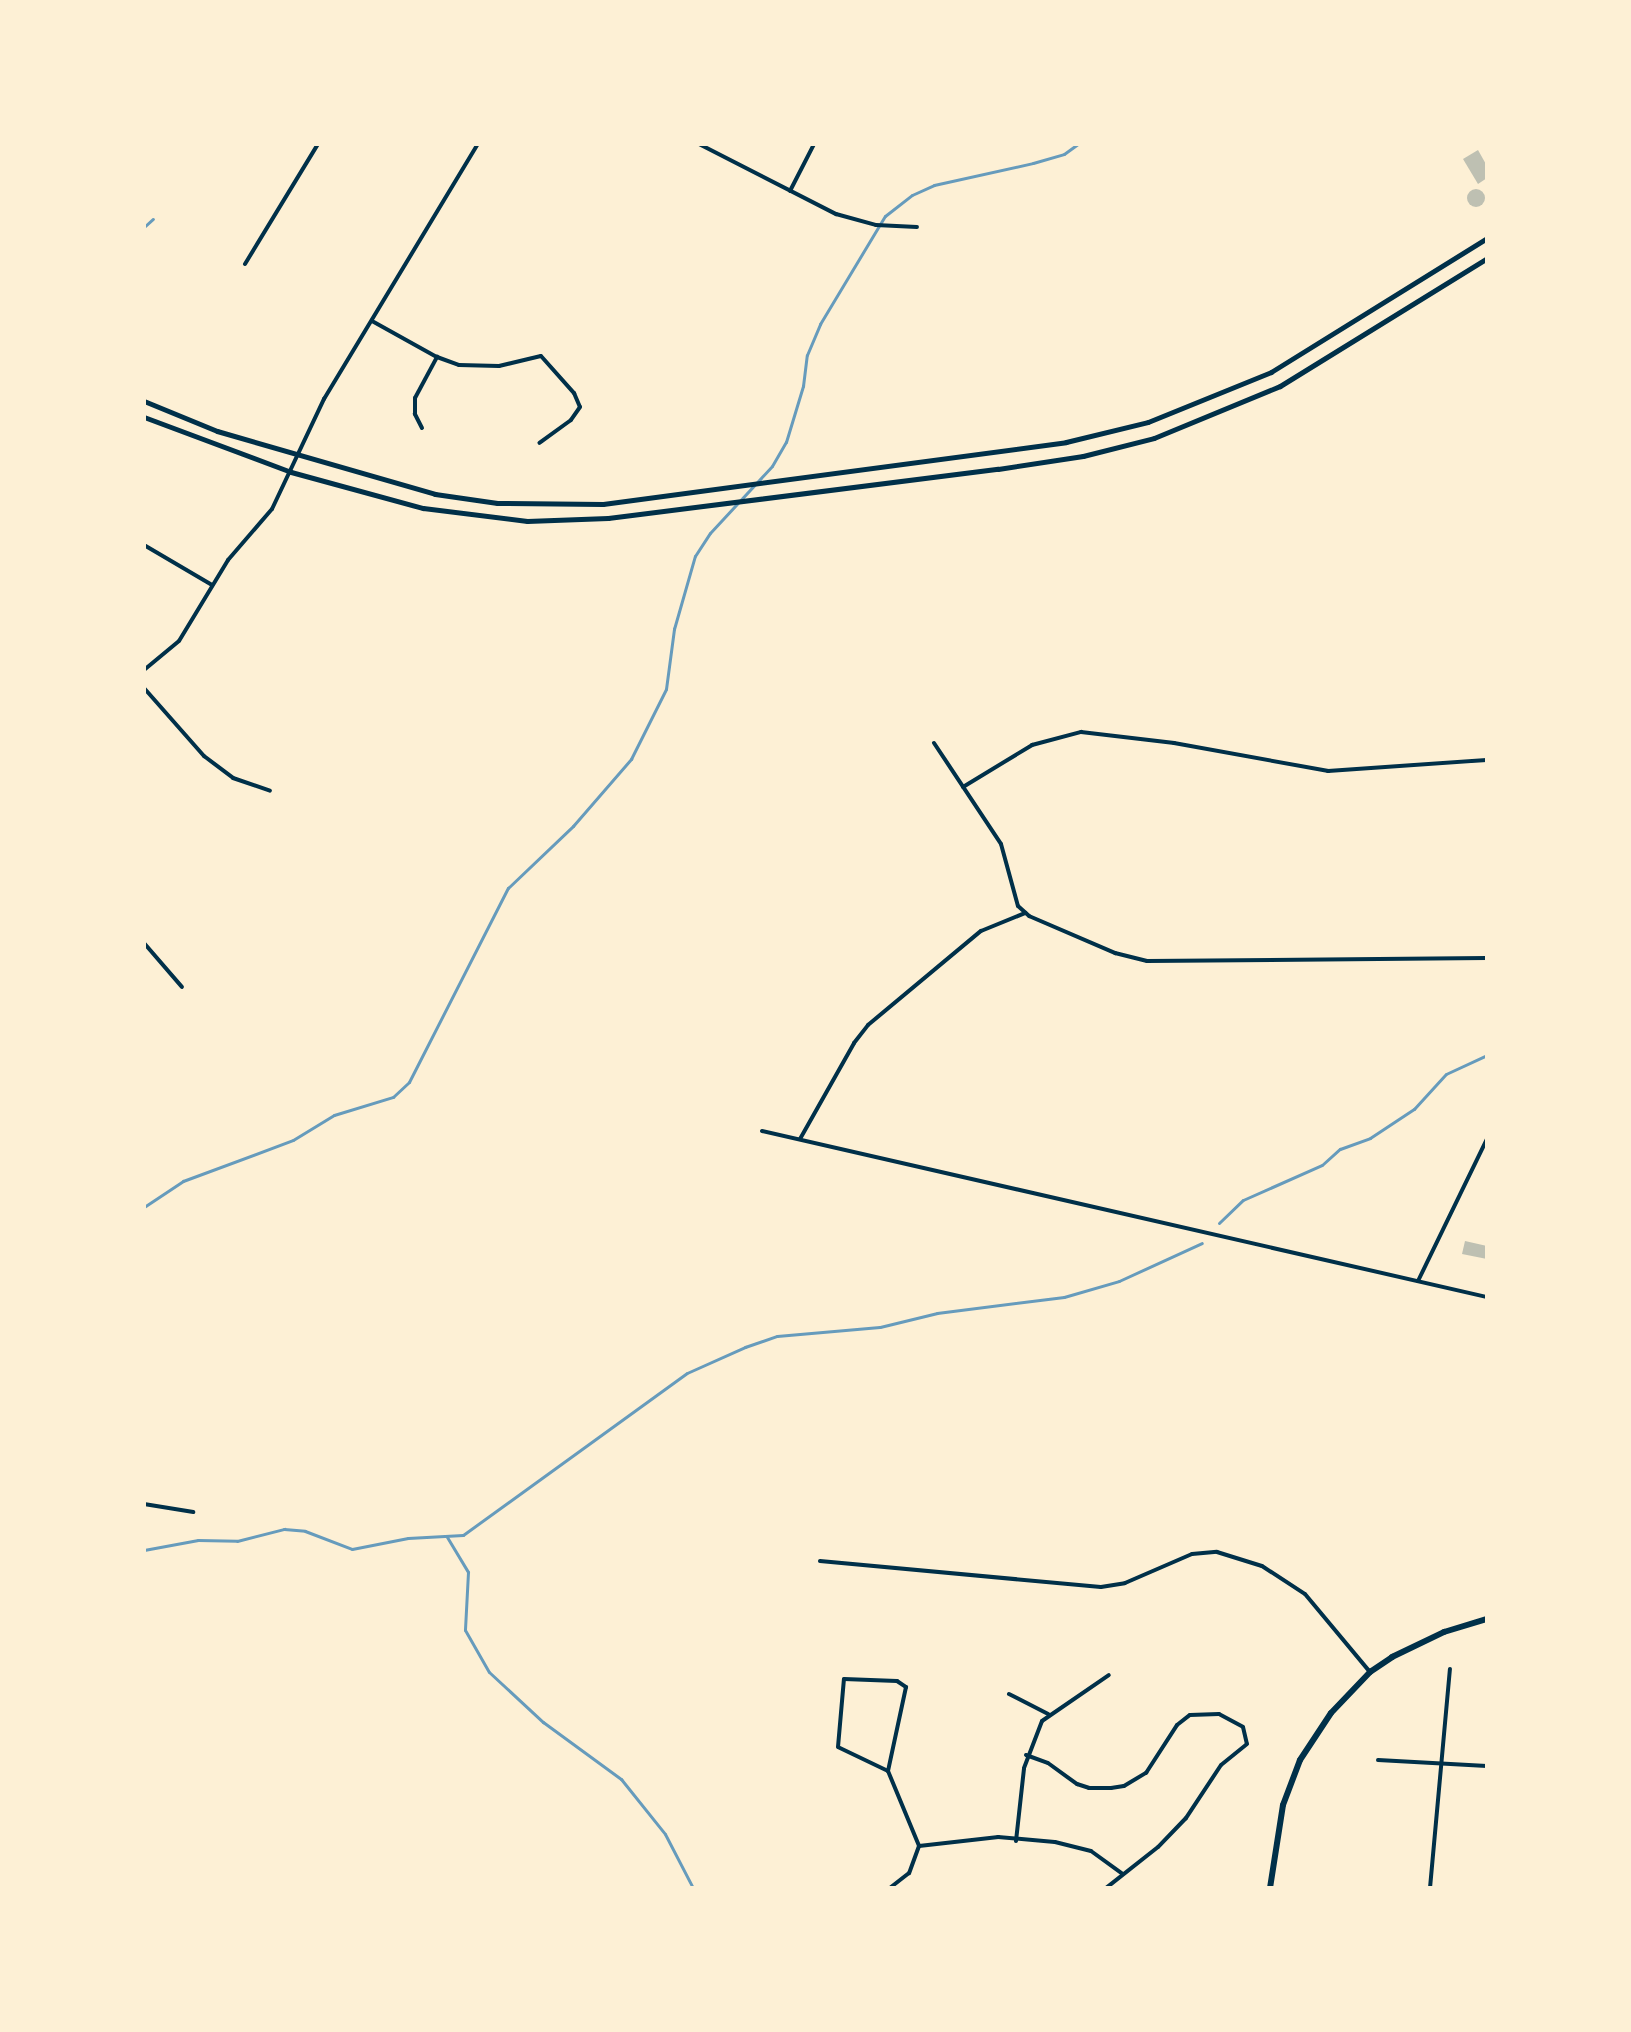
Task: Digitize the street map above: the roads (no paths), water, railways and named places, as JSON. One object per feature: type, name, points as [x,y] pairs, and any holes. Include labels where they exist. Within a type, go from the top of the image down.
[{"type":"main road","points":[[1270,1888],[1283,1805],[1300,1760],[1331,1713],[1370,1672],[1415,1644],[1487,1619]]},
{"type":"street","points":[[245,264],[318,144]]},
{"type":"street","points":[[144,670],[179,641],[228,560],[272,509],[324,399],[478,144]]},
{"type":"street","points":[[699,144],[848,219],[917,227]]},
{"type":"street","points":[[790,191],[814,144]]},
{"type":"street","points":[[144,401],[217,431],[435,494],[497,503],[603,504],[1066,442],[1148,422],[1271,372],[1487,238]]},
{"type":"street","points":[[144,417],[291,472],[423,508],[475,517],[571,522],[1083,456],[1154,438],[1280,386],[1487,258]]},
{"type":"street","points":[[372,321],[437,357],[471,367],[499,366],[541,356],[574,393],[580,407],[571,420],[539,443]]},
{"type":"street","points":[[422,428],[415,414],[415,398],[437,357]]},
{"type":"street","points":[[144,545],[212,585]]},
{"type":"street","points":[[144,688],[204,756],[233,778],[270,791]]},
{"type":"street","points":[[963,787],[1023,749],[1056,736],[1081,732],[1162,741],[1328,771],[1487,760]]},
{"type":"street","points":[[934,743],[1001,844],[1014,898],[1025,913],[1115,953],[1147,961],[1487,958]]},
{"type":"street","points":[[800,1139],[848,1052],[868,1025],[981,931],[1025,913]]},
{"type":"street","points":[[144,943],[182,987]]},
{"type":"street","points":[[762,1131],[1487,1297]]},
{"type":"street","points":[[1418,1281],[1487,1139]]},
{"type":"street","points":[[144,1504],[193,1512]]},
{"type":"street","points":[[820,1561],[1101,1587],[1125,1583],[1192,1554],[1220,1552],[1262,1566],[1305,1594],[1370,1672]]},
{"type":"street","points":[[1430,1888],[1450,1669]]},
{"type":"street","points":[[1016,1841],[1026,1755],[1048,1714],[1109,1675]]},
{"type":"street","points":[[888,1771],[838,1747],[844,1679],[905,1685],[888,1771],[919,1846],[909,1873],[890,1888]]},
{"type":"street","points":[[1009,1694],[1048,1714]]},
{"type":"street","points":[[1026,1755],[1048,1763],[1077,1784],[1089,1788],[1111,1788],[1124,1786],[1146,1773],[1177,1725],[1190,1715],[1219,1714],[1243,1727],[1244,1747],[1221,1765],[1186,1818],[1158,1847],[1106,1888]]},
{"type":"street","points":[[1378,1760],[1487,1766]]},
{"type":"street","points":[[919,1846],[998,1837],[1016,1841],[1055,1842],[1091,1851],[1123,1874]]},
{"type":"waterway","points":[[144,1207],[183,1181],[293,1140],[334,1115],[393,1097],[409,1082],[508,888],[573,826],[631,759],[666,689],[674,629],[695,556],[710,533],[772,466],[786,442],[803,386],[807,355],[820,324],[885,216],[912,195],[934,185],[1033,163],[1064,154],[1078,144]]},
{"type":"waterway","points":[[144,227],[153,219]]},
{"type":"waterway","points":[[1219,1223],[1243,1200],[1322,1165],[1340,1149],[1370,1138],[1414,1109],[1446,1074],[1487,1055]]},
{"type":"waterway","points":[[144,1550],[198,1540],[237,1541],[284,1529],[305,1531],[352,1549],[408,1538],[463,1535],[687,1373],[745,1347],[777,1336],[880,1327],[937,1313],[1064,1297],[1119,1281],[1202,1243]]},
{"type":"waterway","points":[[447,1537],[468,1572],[465,1630],[489,1672],[543,1722],[621,1779],[665,1834],[693,1888]]}]
